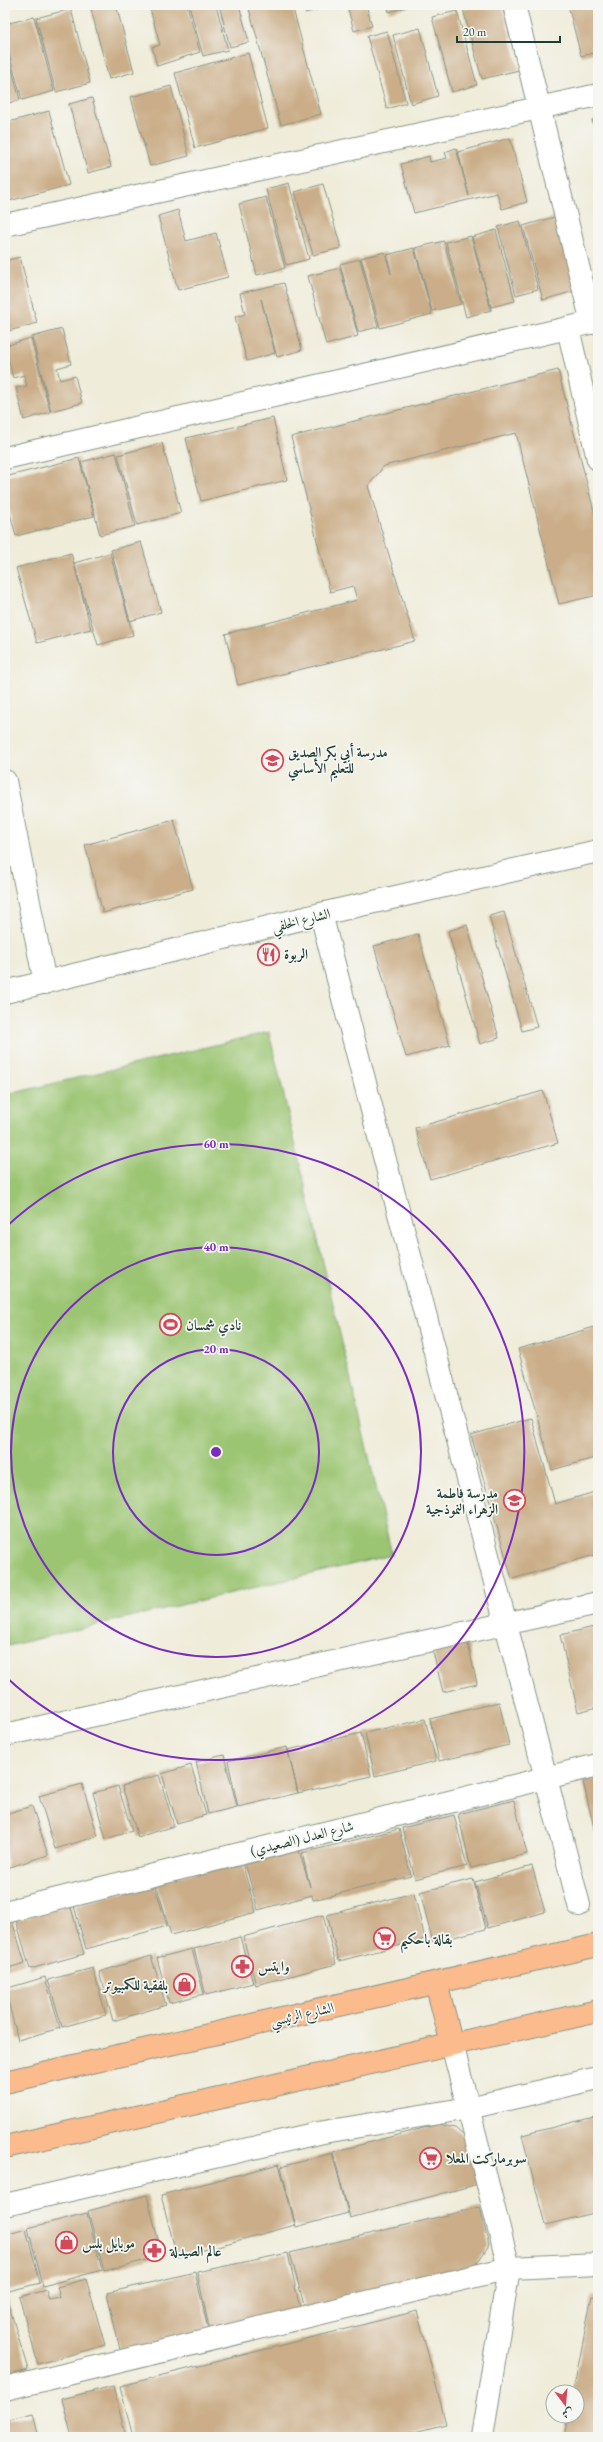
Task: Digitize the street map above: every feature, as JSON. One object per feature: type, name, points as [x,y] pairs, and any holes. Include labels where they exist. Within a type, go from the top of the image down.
[{"type":"main road","name":"الشارع الرئيسي","points":[[5,2082],[598,1946]]},
{"type":"main road","points":[[436,1983],[452,2044]]},
{"type":"main road","points":[[5,2147],[598,2011]]},
{"type":"street","points":[[5,458],[595,322],[539,108],[514,5]]},
{"type":"street","points":[[5,225],[598,94]]},
{"type":"street","points":[[568,328],[598,459]]},
{"type":"street","points":[[5,782],[45,983]]},
{"type":"street","name":"الشارع الخلفي","points":[[5,992],[321,914],[598,851]]},
{"type":"street","points":[[321,914],[579,1905]]},
{"type":"street","points":[[5,1735],[506,1622],[598,1603]]},
{"type":"street","name":"شارع العدل (الصعيدي)","points":[[5,1912],[598,1764]]},
{"type":"street","points":[[452,2044],[509,2268],[482,2437]]},
{"type":"street","points":[[5,2205],[318,2134],[469,2108],[598,2078]]},
{"type":"street","points":[[5,2389],[509,2268],[598,2264]]},
{"type":"green space","name":"نادي شمسان","points":[[269,1032],[392,1555],[8,1646],[5,1631],[5,1095]]},
{"type":"building","points":[[105,5],[116,5],[134,72],[109,79],[91,9]]},
{"type":"building","points":[[149,5],[187,5],[200,52],[157,66],[152,47],[160,45]]},
{"type":"building","points":[[189,5],[216,5],[228,50],[203,56]]},
{"type":"building","points":[[219,5],[239,5],[249,42],[230,47]]},
{"type":"building","points":[[248,5],[292,5],[321,114],[281,125]]},
{"type":"building","points":[[303,5],[333,5],[333,6],[305,13]]},
{"type":"building","points":[[347,5],[366,5],[372,26],[354,31]]},
{"type":"building","points":[[387,5],[410,5],[410,6],[389,12]]},
{"type":"building","points":[[477,5],[502,5],[519,70],[482,79],[463,9]]},
{"type":"building","points":[[568,5],[596,5],[598,52],[581,56]]},
{"type":"building","points":[[71,9],[90,83],[56,92],[36,18]]},
{"type":"building","points":[[457,11],[477,85],[452,92],[432,17]]},
{"type":"building","points":[[34,17],[54,91],[22,100],[5,39],[5,24]]},
{"type":"building","points":[[420,28],[438,96],[411,104],[393,35]]},
{"type":"building","points":[[387,31],[406,103],[387,109],[367,36]]},
{"type":"building","points":[[5,43],[20,100],[5,104]]},
{"type":"building","points":[[248,53],[268,128],[195,148],[175,73]]},
{"type":"building","points":[[171,86],[189,156],[150,166],[131,97]]},
{"type":"building","points":[[92,98],[111,167],[88,173],[69,104]]},
{"type":"building","points":[[49,111],[69,185],[5,202],[5,123]]},
{"type":"building","points":[[598,118],[598,140],[592,120]]},
{"type":"building","points":[[510,138],[527,202],[502,209],[497,193],[414,213],[401,164],[429,156],[430,162],[447,158],[445,152],[456,148],[469,196],[458,152]]},
{"type":"building","points":[[289,183],[309,259],[286,265],[266,189]]},
{"type":"building","points":[[323,184],[341,248],[313,255],[295,192]]},
{"type":"building","points":[[266,197],[285,268],[257,275],[239,204]]},
{"type":"building","points":[[178,210],[186,241],[216,233],[228,277],[178,290],[158,216]]},
{"type":"building","points":[[558,216],[578,290],[543,300],[523,226]]},
{"type":"building","points":[[520,221],[538,289],[516,295],[498,227]]},
{"type":"building","points":[[496,230],[515,301],[491,307],[472,237]]},
{"type":"building","points":[[471,236],[491,310],[466,317],[446,242]]},
{"type":"building","points":[[444,241],[461,304],[432,311],[415,248]]},
{"type":"building","points":[[414,248],[432,314],[380,328],[361,258],[385,252],[391,274],[387,255]]},
{"type":"building","points":[[20,257],[37,323],[9,331],[5,316],[5,261]]},
{"type":"building","points":[[360,259],[378,327],[358,332],[340,264]]},
{"type":"building","points":[[340,268],[358,336],[326,345],[308,276]]},
{"type":"building","points":[[284,283],[302,350],[277,357],[261,299],[275,353],[247,361],[235,317],[245,314],[240,293]]},
{"type":"building","points":[[62,329],[71,364],[57,368],[60,380],[75,376],[82,403],[51,411],[32,337]]},
{"type":"building","points":[[31,338],[50,412],[24,420],[16,388],[27,386],[24,375],[13,378],[5,346]]},
{"type":"building","points":[[558,370],[598,527],[598,595],[559,604],[516,433],[384,466],[368,486],[415,641],[238,685],[225,634],[357,600],[353,586],[330,592],[291,437]]},
{"type":"building","points":[[273,418],[287,480],[201,501],[186,438]]},
{"type":"building","points":[[162,443],[181,513],[137,525],[118,455]]},
{"type":"building","points":[[116,453],[135,526],[100,535],[81,462]]},
{"type":"building","points":[[79,458],[94,516],[16,536],[5,494],[5,477]]},
{"type":"building","points":[[141,542],[161,612],[130,621],[111,550]]},
{"type":"building","points":[[71,553],[91,629],[37,643],[16,568]]},
{"type":"building","points":[[110,553],[133,635],[98,645],[74,563]]},
{"type":"building","points":[[174,820],[193,889],[103,913],[85,845]]},
{"type":"building","points":[[504,912],[537,1027],[522,1031],[489,916]]},
{"type":"building","points":[[467,925],[499,1038],[480,1044],[448,931]]},
{"type":"building","points":[[418,934],[450,1045],[406,1057],[374,946]]},
{"type":"building","points":[[543,1091],[558,1143],[430,1179],[415,1128]]},
{"type":"building","points":[[598,1326],[598,1457],[552,1470],[518,1349]]},
{"type":"building","points":[[531,1418],[555,1504],[598,1491],[598,1554],[512,1579],[471,1435]]},
{"type":"building","points":[[598,1626],[598,1707],[578,1712],[560,1635]]},
{"type":"building","points":[[467,1639],[477,1684],[443,1692],[432,1648]]},
{"type":"building","points":[[499,1702],[509,1745],[439,1761],[430,1719]]},
{"type":"building","points":[[425,1719],[436,1761],[375,1776],[365,1733]]},
{"type":"building","points":[[361,1733],[371,1776],[298,1793],[288,1750]]},
{"type":"building","points":[[287,1747],[298,1793],[238,1807],[228,1761]]},
{"type":"building","points":[[224,1755],[237,1807],[208,1814],[196,1762]]},
{"type":"building","points":[[191,1765],[206,1815],[177,1823],[162,1774]]},
{"type":"building","points":[[159,1775],[174,1826],[138,1837],[122,1786]]},
{"type":"building","points":[[598,1778],[598,1839],[597,1840],[583,1782]]},
{"type":"building","points":[[82,1784],[98,1836],[55,1849],[39,1796]]},
{"type":"building","points":[[118,1786],[132,1831],[106,1839],[93,1793]]},
{"type":"building","points":[[514,1800],[527,1854],[471,1868],[458,1814]]},
{"type":"building","points":[[32,1806],[48,1855],[7,1868],[5,1814]]},
{"type":"building","points":[[454,1815],[467,1866],[415,1879],[402,1828]]},
{"type":"building","points":[[399,1829],[411,1876],[313,1900],[312,1895],[258,1910],[245,1863],[298,1847],[310,1887],[302,1853]]},
{"type":"building","points":[[241,1859],[256,1912],[171,1935],[156,1883]]},
{"type":"building","points":[[532,1866],[545,1912],[488,1928],[475,1882]]},
{"type":"building","points":[[473,1879],[486,1929],[433,1942],[420,1892]]},
{"type":"building","points":[[154,1883],[167,1926],[86,1949],[74,1906]]},
{"type":"building","points":[[414,1893],[425,1939],[339,1961],[327,1915]]},
{"type":"building","points":[[70,1904],[84,1954],[30,1969],[16,1920]]},
{"type":"building","points":[[323,1915],[336,1964],[256,1985],[243,1937]]},
{"type":"building","points":[[11,1917],[25,1963],[5,1969],[5,1918]]},
{"type":"building","points":[[240,1937],[253,1983],[206,1995],[194,1949]]},
{"type":"building","points":[[192,1949],[204,1994],[169,2003],[157,1958]]},
{"type":"building","points":[[151,1956],[166,2005],[113,2021],[99,1972]]},
{"type":"building","points":[[93,1968],[106,2015],[62,2027],[48,1980]]},
{"type":"building","points":[[45,1977],[60,2028],[18,2040],[5,1989]]},
{"type":"building","points":[[598,2116],[598,2212],[545,2225],[522,2135]]},
{"type":"building","points":[[439,2124],[455,2128],[471,2142],[482,2183],[350,2218],[333,2152]]},
{"type":"building","points":[[332,2153],[348,2213],[296,2227],[281,2167]]},
{"type":"building","points":[[279,2164],[295,2225],[177,2257],[161,2195]]},
{"type":"building","points":[[147,2195],[162,2256],[104,2271],[88,2211]]},
{"type":"building","points":[[480,2207],[489,2245],[468,2277],[307,2316],[290,2253]]},
{"type":"building","points":[[87,2213],[102,2270],[43,2286],[28,2228]]},
{"type":"building","points":[[26,2229],[40,2283],[5,2292],[5,2235]]},
{"type":"building","points":[[288,2253],[301,2313],[210,2332],[197,2272]]},
{"type":"building","points":[[195,2272],[209,2333],[121,2354],[107,2293]]},
{"type":"building","points":[[86,2279],[105,2345],[38,2364],[19,2297],[46,2290],[49,2300],[60,2298],[57,2287]]},
{"type":"building","points":[[592,2296],[598,2297],[598,2437],[564,2437],[566,2424],[585,2424],[585,2384],[575,2384]]},
{"type":"building","points":[[7,2299],[28,2370],[5,2376],[5,2300]]},
{"type":"building","points":[[417,2311],[446,2424],[395,2437],[133,2437],[120,2386]]},
{"type":"building","points":[[113,2386],[126,2437],[72,2437],[62,2399]]},
{"type":"building","points":[[33,2414],[39,2437],[5,2437],[5,2421]]},
{"type":"place","name":"مدرسة أبي بكر الصديق للتعليم الأساسي","points":[[273,760]]},
{"type":"place","name":"الربوة","points":[[268,954]]},
{"type":"place","name":"نادي شمسان","points":[[171,1325]]},
{"type":"place","name":"مدرسة فاطمة الزهراء النموذجية","points":[[514,1501]]},
{"type":"place","name":"بقالة باحكيم","points":[[384,1939]]},
{"type":"place","name":"وايتس","points":[[242,1966]]},
{"type":"place","name":"بلفقية للكمبيوتر","points":[[184,1985]]},
{"type":"place","name":"سوبرماركت المعلا","points":[[431,2158]]},
{"type":"place","name":"موبايل بلس","points":[[66,2243]]},
{"type":"place","name":"عالم الصيدلة","points":[[155,2251]]}]
